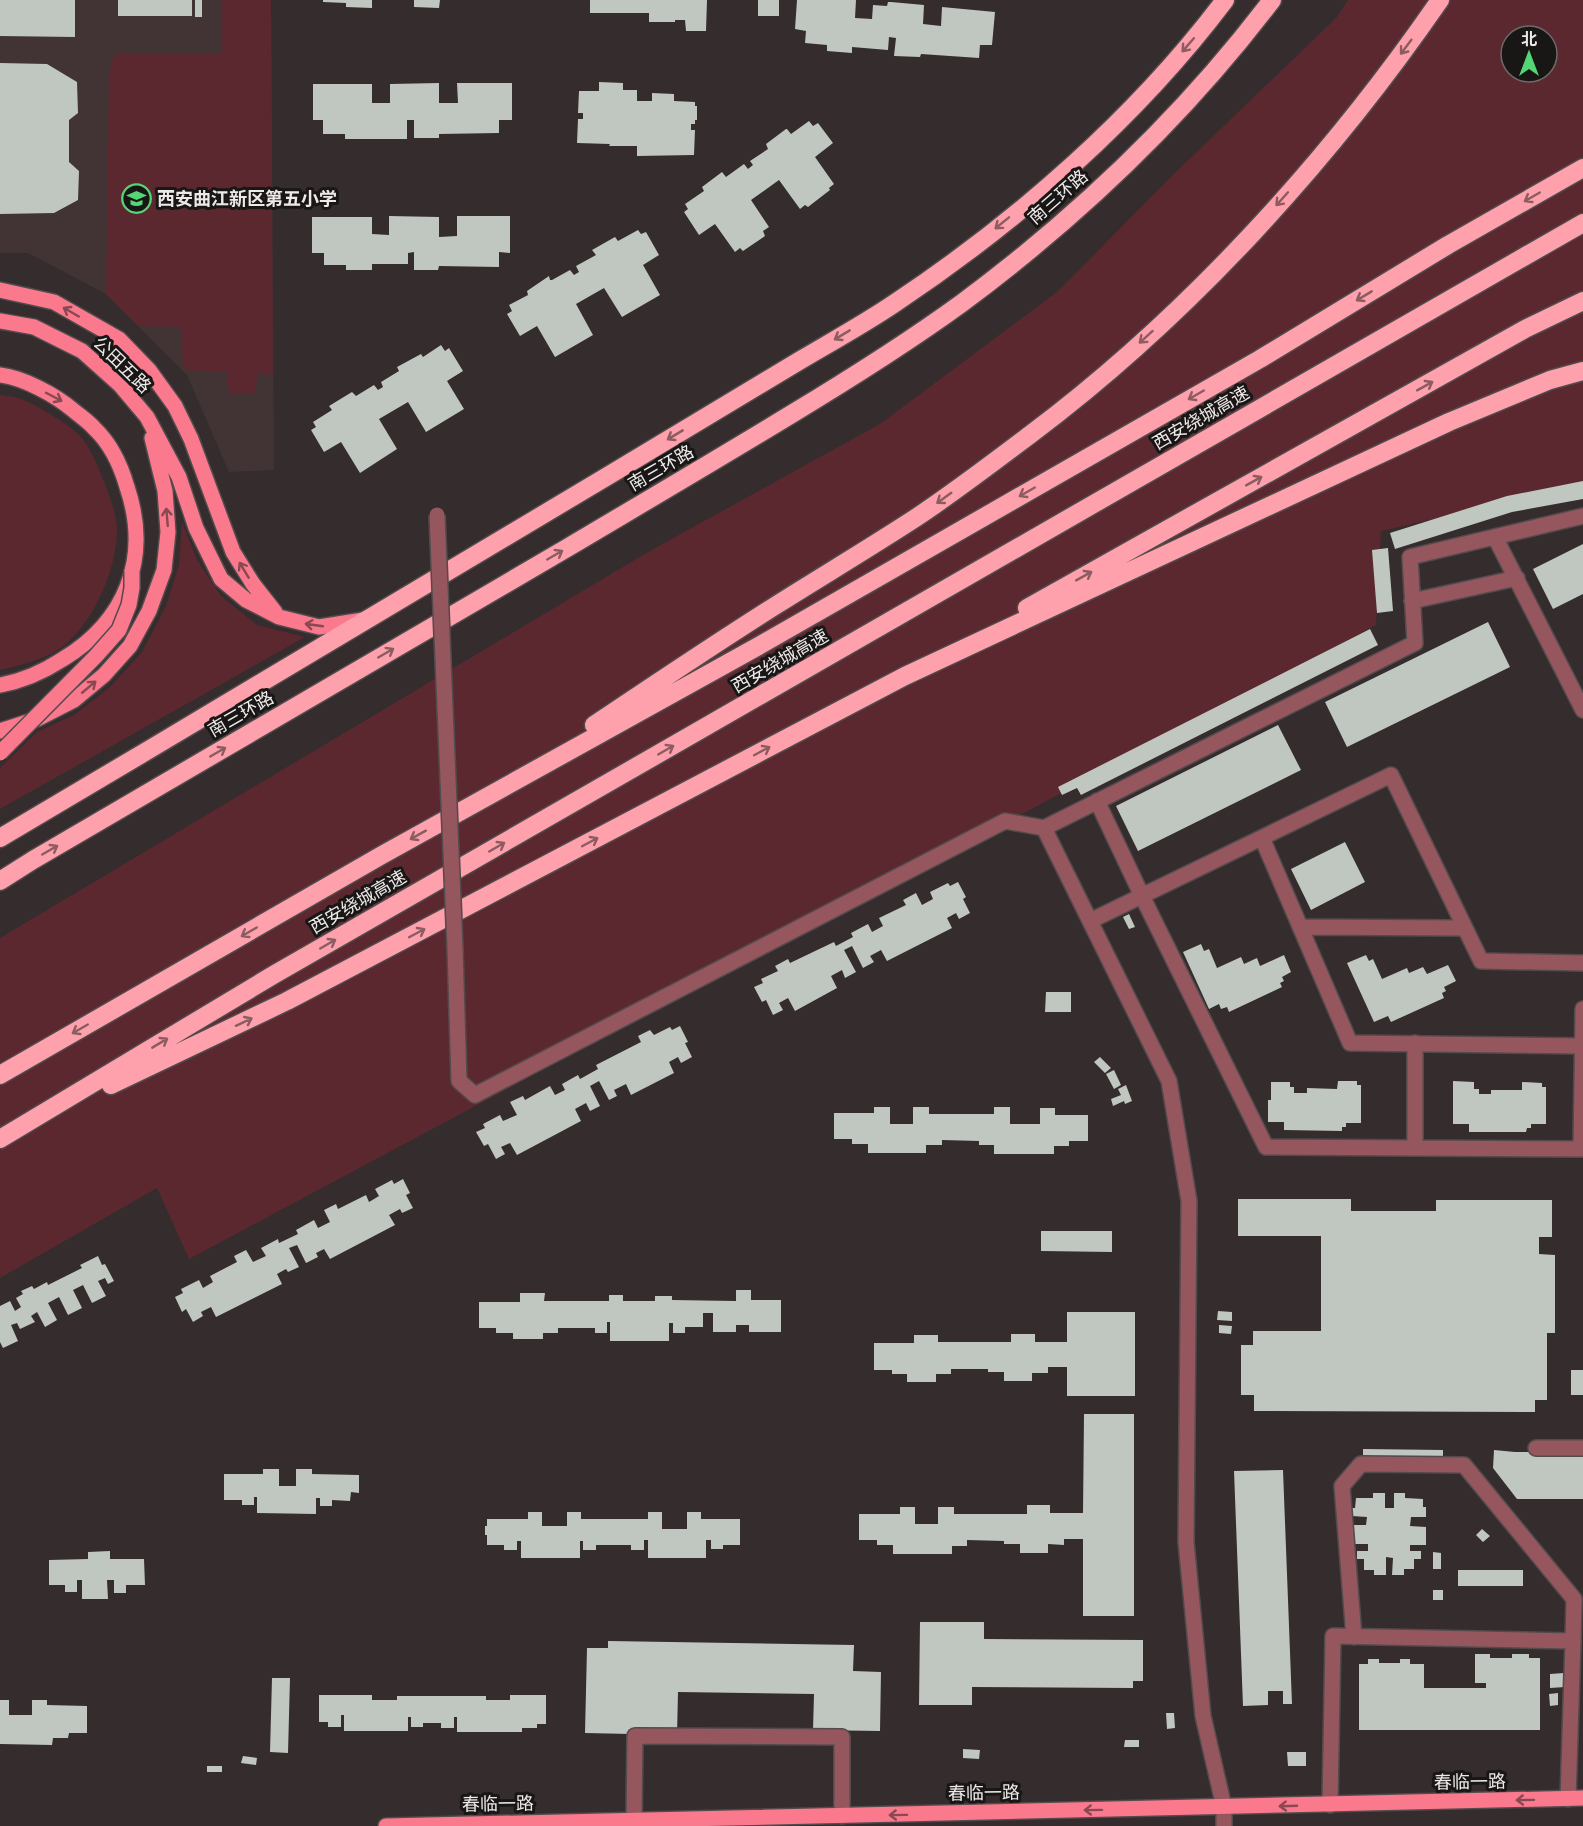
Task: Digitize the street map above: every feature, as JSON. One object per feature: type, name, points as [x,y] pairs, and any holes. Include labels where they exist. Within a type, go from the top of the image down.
[{"type":"highway","name":"南三环路","points":[[0,838],[372,618],[893,304],[996,229],[1071,167],[1158,79],[1225,0]]},
{"type":"highway","name":"南三环路","points":[[0,881],[713,462],[900,346],[962,303],[1018,259],[1076,211],[1132,159],[1223,61],[1272,0]]},
{"type":"highway","points":[[470,807],[776,605],[917,517],[1032,433],[1091,386],[1208,279],[1258,226],[1369,96],[1440,0]]},
{"type":"highway","name":"西安绕城高速","points":[[0,1075],[470,807],[762,644],[1239,370],[1448,245],[1583,168]]},
{"type":"highway","name":"西安绕城高速","points":[[0,1139],[275,974],[1583,223]]},
{"type":"highway","points":[[20,1128],[287,1001],[905,676],[1515,335],[1583,301]]},
{"type":"highway","points":[[905,676],[1449,422],[1541,384],[1583,371]]},
{"type":"main road","points":[[0,290],[54,302],[119,339],[149,370],[175,406],[233,552],[253,584],[279,617]]},
{"type":"main road","name":"公田五路","points":[[0,321],[34,327],[82,351],[120,385],[147,417],[180,477],[196,528],[221,579],[246,600],[279,617],[319,627],[372,618]]},
{"type":"main road","points":[[0,375],[12,376],[61,400],[96,429],[120,464],[134,506],[137,545],[132,571],[123,598],[98,633],[81,648],[43,671],[13,683],[0,685]]},
{"type":"main road","points":[[0,731],[37,719],[74,700],[104,675],[130,646],[149,611],[164,570],[168,532],[165,491],[147,417]]},
{"type":"main road","points":[[0,753],[119,630],[129,605],[132,571]]},
{"type":"main road","name":"春临一路","points":[[386,1826],[1576,1799]]},
{"type":"street","points":[[437,515],[459,1081],[475,1095],[1005,821],[1044,828],[1415,643],[1410,557],[1583,516]]},
{"type":"street","points":[[1495,537],[1583,710]]},
{"type":"street","points":[[1412,601],[1516,578]]},
{"type":"street","points":[[1090,921],[1391,775],[1481,961],[1583,963]]},
{"type":"street","points":[[1098,801],[1142,896],[1266,1147],[1581,1149],[1583,1009]]},
{"type":"street","points":[[1044,828],[1169,1081],[1189,1201],[1186,1542],[1203,1716],[1224,1808],[1224,1826]]},
{"type":"street","points":[[1262,838],[1350,1043],[1582,1046]]},
{"type":"street","points":[[1300,927],[1464,928]]},
{"type":"street","points":[[1414,1148],[1415,1043]]},
{"type":"street","points":[[1536,1448],[1583,1448]]},
{"type":"street","points":[[1354,1637],[1342,1486],[1361,1464],[1464,1465],[1574,1599],[1576,1799]]},
{"type":"street","points":[[1329,1805],[1333,1636],[1573,1641]]},
{"type":"street","points":[[634,1821],[634,1736],[842,1737],[842,1816]]},
{"type":"shaded area","name":"西安曲江新区第五小学","points":[[0,0],[271,0],[274,470],[229,472],[187,375],[106,294],[28,253],[0,253]]},
{"type":"shaded area","points":[[222,0],[271,0],[273,375],[258,373],[255,394],[229,393],[227,372],[183,370],[181,327],[138,326],[106,294],[109,73],[113,58],[119,53],[222,54]]},
{"type":"shaded area","points":[[1348,0],[1583,0],[1583,486],[1381,531],[1376,625],[189,1259],[157,1188],[0,1278],[0,938],[648,552],[880,424],[1057,292],[1177,171],[1337,17]]},
{"type":"shaded area","points":[[0,395],[18,398],[42,409],[75,431],[83,440],[94,458],[108,492],[117,529],[109,575],[96,606],[87,620],[67,643],[53,653],[0,670]]},
{"type":"shaded area","points":[[182,522],[197,560],[221,596],[257,625],[305,637],[0,809],[0,768],[37,732],[74,715],[110,687],[142,652],[166,606],[179,565]]},
{"type":"building","points":[[0,0],[75,0],[75,37],[0,36]]},
{"type":"building","points":[[118,0],[192,0],[192,16],[118,16]]},
{"type":"building","points":[[195,0],[202,0],[202,17],[195,17]]},
{"type":"building","points":[[323,0],[372,0],[372,8],[346,7],[346,3],[323,2]]},
{"type":"building","points":[[414,0],[440,0],[439,8],[414,7]]},
{"type":"building","points":[[590,0],[707,0],[706,31],[686,31],[685,20],[649,22],[649,13],[590,13]]},
{"type":"building","points":[[758,0],[779,0],[779,16],[758,16]]},
{"type":"building","points":[[797,0],[856,0],[855,18],[872,19],[873,5],[887,6],[888,2],[891,2],[924,5],[923,24],[941,26],[942,7],[995,12],[992,45],[980,45],[979,58],[921,54],[920,57],[894,56],[896,38],[889,37],[888,50],[852,47],[852,53],[827,51],[827,45],[805,43],[806,31],[795,29]]},
{"type":"building","points":[[0,63],[47,64],[77,82],[78,113],[69,120],[69,162],[79,171],[78,200],[54,213],[0,214]]},
{"type":"building","points":[[599,82],[623,83],[623,90],[637,90],[637,101],[652,101],[652,93],[674,94],[674,101],[695,102],[697,120],[695,124],[691,124],[691,130],[695,130],[694,155],[637,156],[637,146],[577,143],[578,119],[583,119],[583,113],[578,113],[579,91],[599,91]]},
{"type":"building","points":[[439,83],[439,103],[458,103],[457,83],[512,83],[512,120],[499,120],[499,133],[439,134],[439,138],[414,138],[414,120],[407,120],[407,139],[345,139],[345,134],[323,134],[323,120],[313,120],[313,84],[372,84],[372,103],[390,103],[390,84]]},
{"type":"building","points":[[809,121],[813,126],[818,123],[833,143],[815,157],[834,184],[829,188],[830,190],[808,207],[805,205],[800,209],[779,180],[751,200],[769,227],[763,231],[765,236],[743,251],[740,248],[735,252],[715,224],[699,235],[684,212],[688,209],[685,204],[704,191],[702,187],[722,172],[726,177],[744,164],[748,169],[753,165],[750,161],[768,149],[766,144],[786,129],[791,134]]},
{"type":"building","points":[[389,216],[439,217],[439,237],[457,236],[457,216],[510,216],[510,253],[499,252],[499,267],[439,266],[438,270],[414,270],[414,252],[408,253],[408,264],[372,264],[372,270],[346,270],[346,265],[324,265],[324,253],[312,253],[312,217],[372,217],[372,234],[389,235]]},
{"type":"building","points":[[638,230],[641,234],[646,232],[659,255],[643,265],[660,295],[622,317],[604,288],[576,304],[593,335],[555,357],[537,326],[520,336],[507,314],[512,311],[509,305],[528,295],[527,291],[549,276],[552,280],[570,270],[574,275],[579,272],[576,266],[596,255],[592,250],[615,237],[618,241]]},
{"type":"building","points":[[441,345],[445,351],[449,348],[463,371],[447,381],[464,409],[426,432],[408,402],[379,419],[397,449],[360,473],[341,442],[324,452],[311,430],[316,427],[313,422],[332,410],[329,406],[352,392],[356,396],[374,385],[378,390],[383,387],[381,382],[399,371],[397,367],[421,354],[423,357]]},
{"type":"building","points":[[1583,481],[1583,499],[1512,512],[1395,549],[1390,533],[1507,496]]},
{"type":"building","points":[[1583,544],[1583,594],[1553,609],[1533,569]]},
{"type":"building","points":[[1388,548],[1393,611],[1377,613],[1372,550]]},
{"type":"building","points":[[1488,622],[1510,667],[1347,747],[1325,702]]},
{"type":"building","points":[[1370,629],[1378,645],[1081,795],[1077,788],[1062,795],[1058,787]]},
{"type":"building","points":[[1278,725],[1301,770],[1138,851],[1116,806]]},
{"type":"building","points":[[1345,842],[1365,882],[1311,910],[1291,869]]},
{"type":"building","points":[[958,882],[966,897],[963,899],[970,913],[959,919],[956,913],[947,918],[952,928],[887,961],[881,950],[870,956],[874,962],[863,968],[852,946],[844,950],[856,972],[845,978],[842,970],[831,976],[837,988],[795,1011],[788,998],[779,1003],[783,1010],[773,1015],[766,1000],[762,1002],[754,987],[763,983],[761,979],[778,971],[775,966],[788,959],[790,963],[834,942],[836,946],[853,937],[851,933],[868,924],[872,932],[883,926],[879,918],[906,905],[903,900],[916,893],[922,905],[933,899],[930,892],[948,883],[950,886]]},
{"type":"building","points":[[1129,914],[1135,927],[1129,929],[1123,917]]},
{"type":"building","points":[[1201,944],[1204,951],[1209,949],[1217,968],[1241,957],[1244,964],[1257,958],[1260,966],[1284,955],[1291,972],[1282,977],[1284,981],[1280,983],[1282,987],[1229,1012],[1227,1007],[1221,1009],[1219,1004],[1209,1009],[1183,952]]},
{"type":"building","points":[[1366,955],[1369,961],[1373,959],[1382,979],[1407,968],[1409,973],[1423,967],[1427,974],[1448,965],[1456,981],[1444,987],[1446,991],[1442,993],[1444,998],[1391,1022],[1388,1016],[1374,1022],[1347,963]]},
{"type":"building","points":[[1046,992],[1071,992],[1071,1012],[1045,1012]]},
{"type":"building","points":[[680,1026],[692,1057],[681,1063],[678,1057],[669,1062],[674,1073],[631,1095],[626,1084],[614,1090],[617,1096],[609,1100],[599,1081],[590,1086],[600,1106],[590,1111],[586,1103],[575,1109],[581,1121],[517,1155],[510,1143],[501,1147],[505,1154],[496,1159],[488,1144],[484,1146],[476,1132],[485,1128],[483,1124],[500,1115],[503,1121],[517,1115],[510,1102],[523,1096],[525,1100],[550,1086],[555,1095],[565,1090],[562,1084],[578,1075],[580,1079],[598,1069],[596,1065],[641,1042],[638,1036],[650,1030],[654,1035],[670,1027],[672,1030]]},
{"type":"building","points":[[1100,1057],[1111,1068],[1105,1073],[1094,1062]]},
{"type":"building","points":[[1114,1070],[1121,1085],[1114,1089],[1106,1074]]},
{"type":"building","points":[[1338,1081],[1357,1081],[1357,1085],[1361,1085],[1361,1123],[1346,1123],[1342,1131],[1284,1130],[1284,1122],[1268,1122],[1271,1082],[1290,1082],[1290,1087],[1294,1087],[1294,1093],[1307,1093],[1307,1088],[1337,1089]]},
{"type":"building","points":[[1453,1081],[1474,1082],[1474,1089],[1479,1089],[1479,1094],[1491,1094],[1491,1090],[1522,1090],[1522,1082],[1542,1083],[1542,1087],[1546,1087],[1546,1124],[1531,1124],[1531,1128],[1527,1128],[1526,1132],[1469,1132],[1469,1124],[1453,1124]]},
{"type":"building","points":[[1126,1085],[1132,1101],[1125,1104],[1124,1101],[1113,1106],[1111,1099],[1121,1095],[1118,1089]]},
{"type":"building","points":[[874,1107],[890,1107],[890,1124],[913,1124],[913,1107],[929,1107],[929,1114],[994,1114],[994,1107],[1010,1107],[1010,1124],[1040,1124],[1040,1108],[1055,1108],[1055,1115],[1088,1115],[1088,1141],[1069,1141],[1069,1146],[1054,1146],[1054,1154],[994,1154],[994,1145],[979,1145],[979,1141],[942,1140],[942,1145],[926,1145],[926,1153],[868,1153],[868,1144],[852,1144],[852,1139],[834,1139],[834,1113],[874,1113]]},
{"type":"building","points":[[403,1179],[410,1193],[406,1195],[413,1208],[402,1213],[400,1209],[389,1215],[395,1225],[330,1259],[324,1249],[316,1253],[318,1257],[306,1263],[297,1245],[289,1248],[299,1267],[288,1272],[286,1269],[277,1274],[282,1284],[216,1317],[211,1307],[201,1312],[203,1316],[193,1322],[186,1309],[182,1312],[175,1297],[183,1293],[181,1289],[199,1280],[203,1288],[213,1282],[210,1276],[237,1262],[234,1256],[246,1250],[253,1262],[266,1256],[261,1248],[278,1239],[279,1243],[298,1234],[296,1230],[314,1220],[318,1228],[330,1222],[324,1210],[336,1204],[338,1209],[366,1195],[369,1202],[379,1196],[375,1189],[392,1180],[394,1184]]},
{"type":"building","points":[[1238,1199],[1351,1199],[1351,1211],[1436,1211],[1436,1200],[1552,1200],[1552,1237],[1539,1237],[1539,1254],[1555,1255],[1555,1333],[1547,1333],[1547,1400],[1535,1400],[1535,1412],[1254,1411],[1254,1395],[1241,1395],[1241,1345],[1253,1345],[1253,1331],[1321,1331],[1321,1236],[1238,1236]]},
{"type":"building","points":[[1041,1231],[1112,1231],[1112,1252],[1041,1251]]},
{"type":"building","points":[[98,1256],[114,1281],[108,1284],[105,1278],[98,1281],[106,1296],[92,1303],[83,1285],[73,1290],[82,1308],[68,1315],[59,1297],[48,1303],[57,1320],[45,1327],[37,1312],[31,1316],[35,1322],[20,1329],[17,1323],[11,1325],[18,1341],[3,1348],[0,1342],[0,1306],[10,1301],[15,1311],[21,1307],[16,1298],[23,1294],[21,1291],[32,1286],[34,1289],[47,1282],[48,1285],[82,1268],[80,1265]]},
{"type":"building","points":[[736,1290],[751,1290],[751,1300],[781,1300],[781,1332],[749,1332],[749,1325],[736,1325],[736,1332],[713,1332],[713,1313],[703,1313],[703,1327],[685,1327],[685,1333],[673,1333],[673,1323],[669,1323],[669,1341],[610,1341],[610,1322],[607,1322],[607,1333],[595,1333],[595,1328],[558,1328],[558,1333],[543,1333],[543,1339],[513,1339],[513,1333],[496,1333],[496,1328],[479,1328],[479,1302],[520,1302],[520,1293],[545,1293],[544,1301],[609,1301],[609,1295],[623,1295],[623,1301],[655,1301],[655,1296],[672,1296],[672,1300],[736,1301]]},
{"type":"building","points":[[1218,1311],[1232,1312],[1232,1321],[1217,1320]]},
{"type":"building","points":[[1067,1312],[1135,1312],[1135,1396],[1067,1396],[1067,1367],[1048,1367],[1048,1373],[1032,1373],[1032,1381],[1004,1381],[1004,1372],[988,1372],[988,1369],[951,1369],[951,1374],[936,1374],[936,1382],[907,1382],[907,1374],[892,1374],[892,1370],[874,1370],[874,1343],[914,1343],[914,1335],[938,1335],[938,1342],[1011,1342],[1011,1334],[1035,1334],[1035,1342],[1067,1342]]},
{"type":"building","points":[[1219,1325],[1232,1326],[1231,1334],[1219,1333]]},
{"type":"building","points":[[1571,1370],[1583,1370],[1583,1395],[1571,1395]]},
{"type":"building","points":[[1084,1414],[1134,1414],[1134,1616],[1083,1616],[1083,1539],[1064,1539],[1064,1545],[1048,1544],[1048,1553],[1020,1553],[1020,1544],[1004,1544],[1004,1541],[967,1540],[967,1546],[952,1546],[952,1554],[893,1554],[893,1545],[877,1545],[877,1540],[859,1540],[859,1514],[900,1514],[900,1507],[915,1507],[915,1524],[938,1524],[938,1507],[954,1507],[954,1514],[1027,1514],[1027,1505],[1050,1505],[1050,1513],[1083,1513]]},
{"type":"building","points":[[1363,1449],[1443,1450],[1443,1457],[1363,1457]]},
{"type":"building","points":[[1494,1450],[1583,1452],[1583,1499],[1517,1499],[1493,1468]]},
{"type":"building","points":[[263,1469],[279,1469],[279,1486],[296,1486],[296,1469],[312,1469],[312,1474],[359,1475],[359,1493],[351,1492],[350,1501],[332,1500],[332,1506],[320,1506],[320,1498],[316,1498],[316,1514],[257,1513],[257,1497],[254,1497],[254,1505],[242,1505],[242,1500],[224,1500],[224,1474],[263,1474]]},
{"type":"building","points":[[1283,1470],[1292,1704],[1283,1704],[1283,1691],[1268,1691],[1268,1705],[1243,1706],[1234,1471]]},
{"type":"building","points":[[1373,1493],[1385,1493],[1385,1508],[1394,1508],[1394,1493],[1405,1493],[1405,1498],[1423,1499],[1426,1517],[1411,1517],[1410,1526],[1426,1527],[1426,1545],[1410,1545],[1410,1551],[1421,1551],[1421,1559],[1414,1559],[1414,1569],[1404,1569],[1404,1575],[1392,1575],[1393,1558],[1386,1557],[1386,1575],[1374,1575],[1374,1570],[1364,1570],[1364,1559],[1357,1559],[1357,1551],[1368,1551],[1368,1544],[1352,1544],[1352,1525],[1366,1525],[1367,1517],[1352,1516],[1352,1508],[1355,1508],[1356,1498],[1373,1498]]},
{"type":"building","points":[[528,1512],[542,1512],[542,1526],[567,1526],[567,1512],[581,1512],[581,1519],[648,1519],[648,1512],[662,1512],[662,1529],[687,1529],[687,1512],[701,1512],[701,1519],[740,1519],[740,1545],[723,1545],[723,1549],[711,1549],[711,1540],[706,1540],[706,1558],[648,1558],[648,1540],[644,1540],[644,1550],[631,1550],[631,1545],[596,1545],[596,1550],[583,1550],[583,1541],[580,1541],[580,1558],[521,1558],[521,1541],[517,1541],[517,1550],[504,1550],[504,1545],[487,1545],[485,1526],[487,1526],[487,1519],[528,1519]]},
{"type":"building","points":[[1482,1529],[1490,1536],[1483,1542],[1476,1535]]},
{"type":"building","points":[[110,1551],[110,1559],[144,1559],[145,1585],[126,1585],[126,1593],[114,1593],[114,1580],[107,1580],[108,1599],[82,1599],[82,1580],[77,1580],[77,1592],[65,1592],[65,1585],[49,1585],[49,1560],[88,1559],[88,1552]]},
{"type":"building","points":[[1433,1552],[1441,1553],[1441,1569],[1433,1569]]},
{"type":"building","points":[[1458,1570],[1523,1570],[1523,1586],[1458,1586]]},
{"type":"building","points":[[1433,1590],[1443,1590],[1443,1600],[1433,1600]]},
{"type":"building","points":[[920,1622],[984,1622],[984,1639],[1143,1640],[1143,1681],[1133,1681],[1133,1688],[972,1687],[972,1705],[919,1705]]},
{"type":"building","points":[[608,1641],[854,1645],[853,1671],[881,1672],[880,1731],[813,1730],[814,1694],[678,1692],[677,1735],[585,1733],[587,1648],[608,1648]]},
{"type":"building","points":[[1475,1654],[1490,1654],[1490,1658],[1512,1658],[1512,1654],[1529,1654],[1529,1658],[1540,1658],[1540,1730],[1359,1730],[1359,1664],[1368,1664],[1368,1659],[1379,1659],[1379,1663],[1400,1663],[1400,1659],[1410,1659],[1410,1664],[1424,1664],[1424,1688],[1486,1688],[1486,1683],[1475,1683]]},
{"type":"building","points":[[1564,1673],[1565,1687],[1550,1688],[1550,1674]]},
{"type":"building","points":[[272,1678],[290,1678],[288,1753],[270,1752]]},
{"type":"building","points":[[1558,1693],[1558,1705],[1550,1706],[1549,1694]]},
{"type":"building","points":[[319,1695],[372,1695],[372,1700],[397,1700],[397,1696],[486,1696],[486,1700],[510,1700],[510,1695],[546,1695],[546,1724],[537,1724],[537,1728],[522,1728],[522,1732],[457,1732],[457,1717],[454,1717],[454,1728],[441,1728],[441,1723],[423,1723],[423,1727],[411,1727],[411,1717],[408,1717],[408,1731],[344,1731],[344,1715],[341,1715],[341,1727],[328,1727],[328,1722],[319,1722]]},
{"type":"building","points":[[0,1700],[9,1700],[9,1715],[32,1715],[32,1700],[47,1700],[47,1705],[87,1706],[87,1733],[69,1733],[68,1738],[53,1738],[52,1745],[0,1744]]},
{"type":"building","points":[[1166,1713],[1174,1713],[1175,1728],[1167,1729]]},
{"type":"building","points":[[1125,1740],[1139,1740],[1139,1747],[1124,1747]]},
{"type":"building","points":[[963,1749],[980,1750],[979,1759],[963,1758]]},
{"type":"building","points":[[1287,1752],[1306,1752],[1306,1766],[1288,1766]]},
{"type":"building","points":[[243,1756],[257,1758],[256,1765],[241,1763]]},
{"type":"building","points":[[207,1766],[222,1766],[222,1772],[207,1772]]},
{"type":"place","name":"西安曲江新区第五小学","points":[[136,199]]}]
